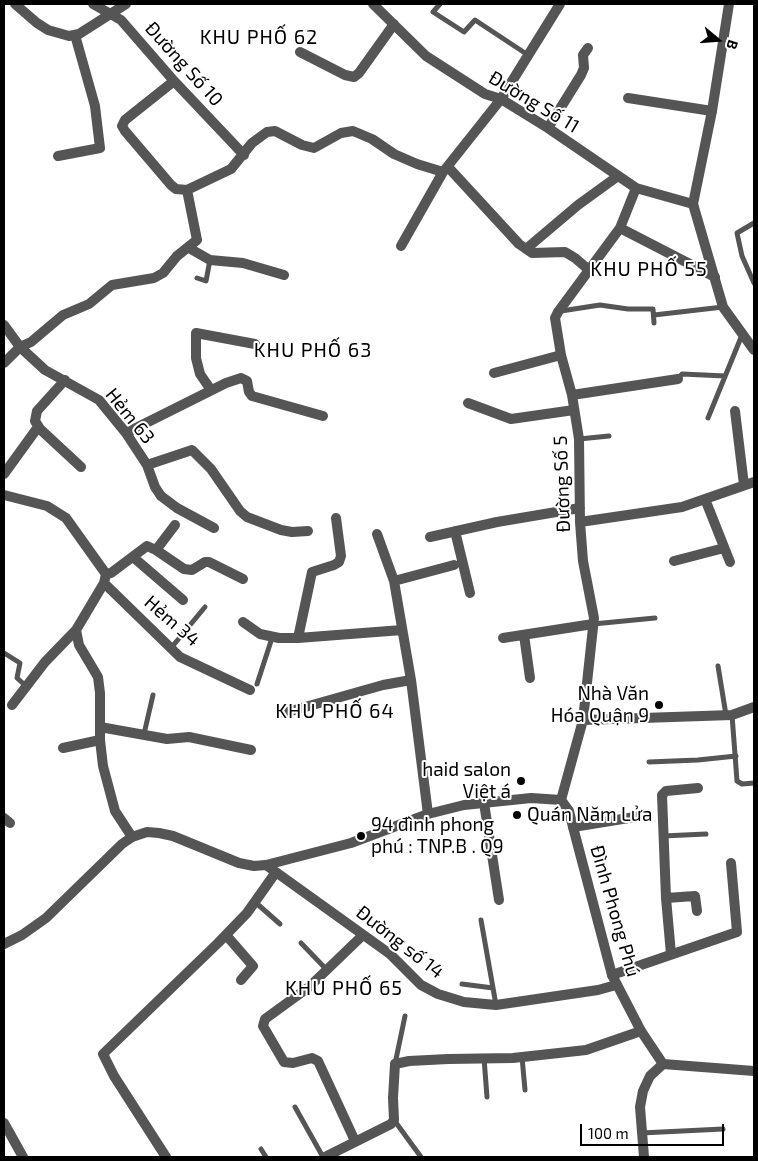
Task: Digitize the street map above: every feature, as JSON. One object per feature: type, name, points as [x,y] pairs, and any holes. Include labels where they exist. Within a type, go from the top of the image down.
[{"type":"street","points":[[15,4],[48,30],[70,36],[79,34],[110,12],[126,4]]},
{"type":"street","name":"Đường Số 10","points":[[93,4],[121,20],[174,81],[244,155]]},
{"type":"street","name":"Đường Số 11","points":[[373,4],[426,56],[485,94],[501,99],[548,128],[636,188],[693,204]]},
{"type":"street","points":[[401,246],[446,170],[501,99],[560,4]]},
{"type":"street","points":[[729,4],[712,111],[693,204],[723,307],[754,350]]},
{"type":"street","points":[[300,52],[345,75],[354,77],[359,73],[394,24]]},
{"type":"street","points":[[58,156],[100,148],[95,106],[75,35]]},
{"type":"street","points":[[548,128],[581,76],[584,68],[583,55],[588,48]]},
{"type":"street","points":[[174,81],[125,120],[122,126],[125,132],[173,187],[187,190],[231,169],[252,144],[267,132],[274,131],[302,145],[314,148],[341,133],[353,131],[362,133],[394,154],[417,164],[446,170],[532,253],[565,252],[589,270]]},
{"type":"street","points":[[628,98],[712,111]]},
{"type":"street","points":[[526,249],[578,204],[618,176]]},
{"type":"street","points":[[558,312],[620,228],[636,188]]},
{"type":"street","points":[[4,364],[20,347],[31,342],[63,315],[89,304],[112,285],[154,278],[163,273],[177,256],[198,240],[187,190]]},
{"type":"street","points":[[620,228],[715,277]]},
{"type":"street","points":[[189,248],[210,260],[243,262],[284,275]]},
{"type":"street","name":"Đường Số 5","points":[[558,312],[555,318],[556,325],[561,355],[572,395],[579,439],[580,522],[584,561],[594,618],[583,720],[561,800]]},
{"type":"street","name":"Hẻm 63","points":[[4,325],[20,347],[45,370],[99,400],[126,433],[147,465],[192,450],[211,469],[246,517],[292,532],[308,531]]},
{"type":"street","points":[[211,390],[200,374],[196,358],[196,333],[255,344]]},
{"type":"street","points":[[494,373],[561,355]]},
{"type":"street","points":[[126,433],[211,390],[243,378],[252,396],[323,416]]},
{"type":"street","points":[[572,395],[678,379]]},
{"type":"street","points":[[65,380],[37,411],[35,421],[38,427],[81,467]]},
{"type":"street","points":[[468,402],[511,419],[574,410]]},
{"type":"street","points":[[580,522],[682,507],[749,484],[735,411]]},
{"type":"street","points":[[4,474],[38,427]]},
{"type":"street","points":[[147,465],[155,487],[161,496],[177,508],[214,528]]},
{"type":"street","name":"Hẻm 34","points":[[4,495],[47,506],[66,518],[105,579],[170,648],[180,656],[254,687]]},
{"type":"street","points":[[705,499],[730,562]]},
{"type":"street","points":[[430,537],[497,522],[580,508]]},
{"type":"street","points":[[298,638],[312,572],[334,565],[339,562],[341,556],[336,518]]},
{"type":"street","points":[[156,550],[175,525]]},
{"type":"street","points":[[455,531],[470,593]]},
{"type":"street","points":[[377,534],[394,581],[411,680],[428,814]]},
{"type":"street","points":[[12,705],[44,662],[76,630],[105,579],[147,546],[184,569],[192,570],[205,562],[209,562],[243,579]]},
{"type":"street","points":[[674,561],[724,548]]},
{"type":"street","points":[[133,557],[183,600]]},
{"type":"street","points":[[394,581],[454,565]]},
{"type":"street","points":[[243,622],[260,634],[272,638],[298,638],[402,630]]},
{"type":"street","points":[[503,638],[593,624]]},
{"type":"street","points":[[76,630],[79,645],[98,677],[100,740],[103,766],[114,811],[132,837]]},
{"type":"street","points":[[524,635],[530,678]]},
{"type":"street","points":[[284,713],[383,685],[411,680]]},
{"type":"street","points":[[583,720],[729,715],[754,707]]},
{"type":"street","points":[[100,727],[167,738],[189,737],[251,750]]},
{"type":"street","points":[[63,748],[100,740]]},
{"type":"street","points":[[671,954],[662,836],[662,797],[663,792],[698,788]]},
{"type":"street","points":[[4,944],[22,935],[46,918],[122,844],[132,837],[147,832],[159,832],[173,836],[239,863],[254,866],[266,865],[351,843],[428,814],[464,805],[531,798],[561,800]]},
{"type":"street","name":"Đình Phong Phú","points":[[561,800],[569,812],[612,975],[641,1031],[663,1064]]},
{"type":"street","points":[[484,803],[499,900]]},
{"type":"street","points":[[573,827],[642,816]]},
{"type":"street","points":[[612,975],[737,932],[731,862]]},
{"type":"street","name":"Đường số 14","points":[[266,865],[390,954],[421,985],[438,994],[464,1002],[496,1005],[598,990],[616,985]]},
{"type":"street","points":[[166,1157],[114,1076],[103,1054],[247,913],[276,872]]},
{"type":"street","points":[[666,898],[695,896],[697,911]]},
{"type":"street","points":[[226,935],[253,966],[241,980]]},
{"type":"street","points":[[356,1140],[318,1061],[312,1058],[293,1064],[284,1062],[263,1026],[265,1019],[309,987],[363,935]]},
{"type":"street","points":[[324,1157],[391,1124],[394,1120],[393,1091],[395,1064],[409,1061],[522,1057],[586,1050],[641,1031]]},
{"type":"street","points":[[644,1157],[640,1107],[643,1090],[650,1076],[663,1064],[754,1071]]},
{"type":"street","points":[[4,1123],[23,1157]]},
{"type":"lane","points":[[440,4],[433,12],[464,32],[475,20],[528,55]]},
{"type":"lane","points":[[754,223],[738,233],[742,256],[754,283]]},
{"type":"lane","points":[[197,278],[206,281],[210,260]]},
{"type":"lane","points":[[558,312],[600,306],[653,309],[654,323]]},
{"type":"lane","points":[[654,315],[723,307]]},
{"type":"lane","points":[[708,418],[743,334]]},
{"type":"lane","points":[[678,379],[682,374],[725,376]]},
{"type":"lane","points":[[579,439],[609,436]]},
{"type":"lane","points":[[170,648],[205,607]]},
{"type":"lane","points":[[593,624],[655,618]]},
{"type":"lane","points":[[254,687],[272,638]]},
{"type":"lane","points":[[4,653],[20,663],[17,678],[27,686]]},
{"type":"lane","points":[[718,666],[729,715],[739,783],[754,783]]},
{"type":"lane","points":[[144,734],[154,695]]},
{"type":"lane","points":[[649,762],[736,756]]},
{"type":"lane","points":[[662,836],[706,834]]},
{"type":"lane","points":[[255,902],[280,924]]},
{"type":"lane","points":[[481,920],[496,1005]]},
{"type":"lane","points":[[301,943],[327,971]]},
{"type":"lane","points":[[462,984],[493,988]]},
{"type":"lane","points":[[395,1064],[405,1016]]},
{"type":"lane","points":[[522,1057],[525,1090]]},
{"type":"lane","points":[[484,1058],[487,1097]]},
{"type":"lane","points":[[295,1107],[324,1157]]},
{"type":"lane","points":[[394,1120],[422,1157]]},
{"type":"lane","points":[[641,1133],[723,1129]]},
{"type":"lane","points":[[261,1149],[266,1157]]},
{"type":"place","name":"Nhà Văn Hóa Quận 9","points":[[659,705]]},
{"type":"place","name":"haid salon Việt á","points":[[521,781]]},
{"type":"place","name":"Quán Năm Lửa","points":[[517,815]]},
{"type":"place","name":"94 đình phong phú : TNP.B . Q9","points":[[361,836]]},
{"type":"district","name":"KHU PHỐ 62","points":[[259,37]]},
{"type":"district","name":"KHU PHỐ 55","points":[[649,269]]},
{"type":"district","name":"KHU PHỐ 63","points":[[313,350]]},
{"type":"district","name":"KHU PHỐ 64","points":[[335,711]]},
{"type":"district","name":"KHU PHỐ 65","points":[[344,988]]}]
